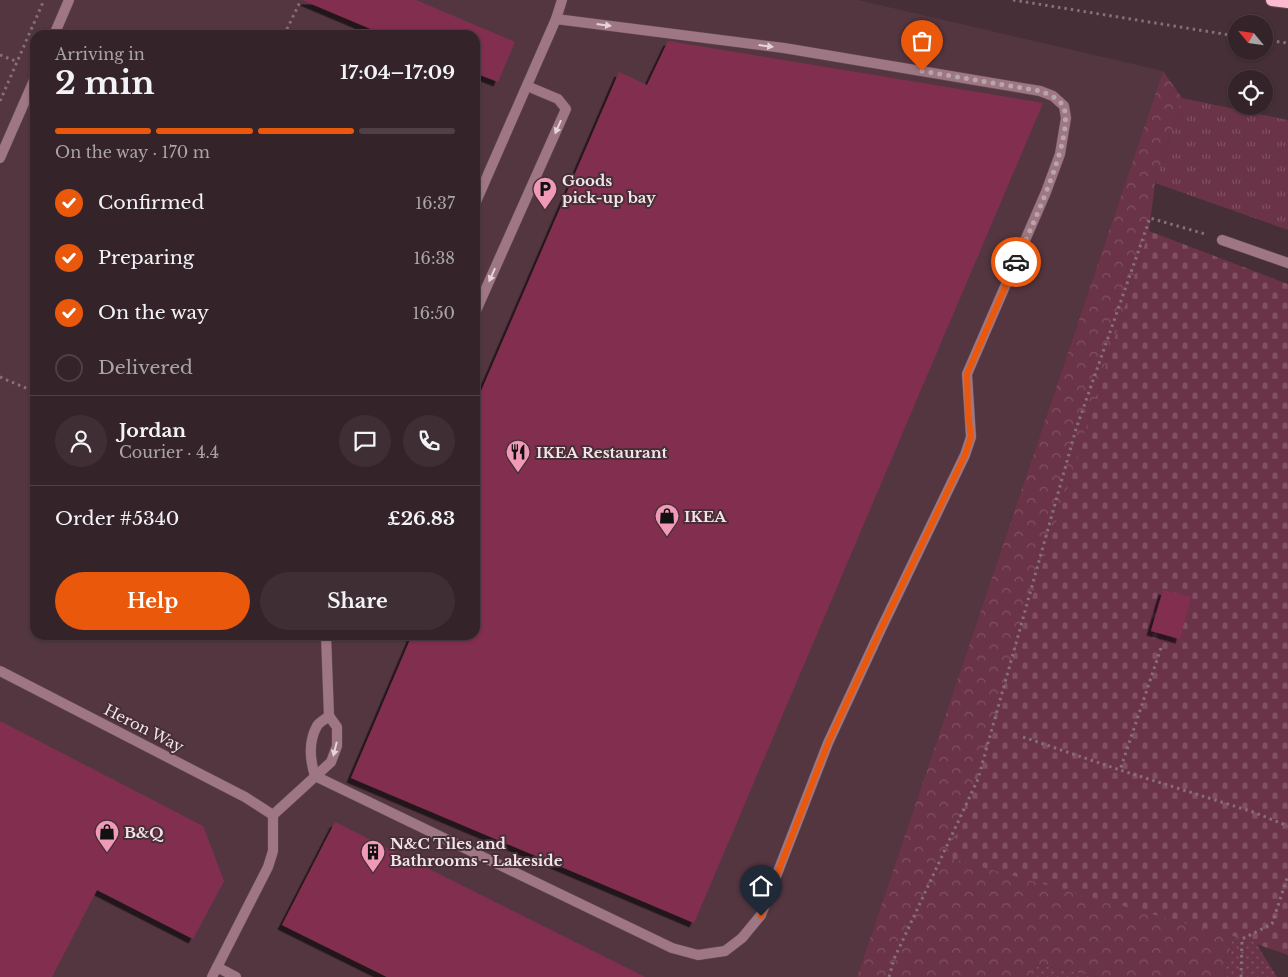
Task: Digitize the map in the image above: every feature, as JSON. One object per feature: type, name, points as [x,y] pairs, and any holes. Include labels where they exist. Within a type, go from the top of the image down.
[{"type":"main road","points":[[1272,0],[1288,2]]},
{"type":"street","points":[[56,30],[69,0]]},
{"type":"street","points":[[480,193],[556,19],[562,0]]},
{"type":"street","points":[[330,716],[317,725],[310,748],[310,761],[316,776],[672,948],[698,956],[725,951],[742,938],[761,916],[828,743],[965,455],[971,437],[967,374],[1046,192],[1060,154],[1066,118],[1064,106],[1053,96],[1030,90],[784,48],[556,19]]},
{"type":"street","points":[[480,302],[566,109],[558,99],[527,86]]},
{"type":"street","points":[[0,158],[30,89]]},
{"type":"street","points":[[1222,240],[1288,263]]},
{"type":"street","points":[[236,977],[214,972],[268,867],[273,851],[273,815],[331,762],[338,746],[337,727],[330,716],[326,640]]},
{"type":"street","name":"Heron Way","points":[[0,671],[245,797],[273,815]]},
{"type":"path","points":[[30,30],[44,0]]},
{"type":"path","points":[[286,30],[301,0]]},
{"type":"path","points":[[1014,0],[1228,35]]},
{"type":"path","points":[[0,101],[30,31]]},
{"type":"path","points":[[1273,41],[1288,43]]},
{"type":"path","points":[[0,55],[23,64]]},
{"type":"path","points":[[889,977],[894,959],[978,779],[1076,429],[1150,218],[1222,240]]},
{"type":"path","points":[[0,377],[30,390]]},
{"type":"path","points":[[1120,770],[1162,648]]},
{"type":"path","points":[[1023,737],[1253,812],[1288,826]]},
{"type":"path","points":[[1241,977],[1242,939],[1272,924],[1288,874]]},
{"type":"shaded area","points":[[0,0],[858,0],[1163,71],[857,977],[0,977]]},
{"type":"green space","points":[[1163,71],[1182,98],[1155,183],[1149,231],[950,857],[1233,936],[1224,977],[1098,977],[1039,965],[1028,977],[857,977]]},
{"type":"green space","points":[[1182,98],[1228,108],[1228,115],[1264,115],[1288,120],[1288,230],[1155,183]]},
{"type":"green space","points":[[1149,231],[1288,284],[1288,955],[1242,939],[949,858]]},
{"type":"green space","points":[[1233,936],[1256,943],[1277,977],[1224,977]]},
{"type":"green space","points":[[1039,965],[1098,977],[1028,977]]},
{"type":"building","points":[[302,0],[416,0],[515,42],[498,82],[480,75],[480,30],[373,30]]},
{"type":"building","name":"IKEA","points":[[668,41],[1043,103],[694,923],[351,778],[410,640],[480,640],[480,393],[619,72],[647,85]]},
{"type":"building","points":[[1163,590],[1191,597],[1180,639],[1151,631]]},
{"type":"building","name":"B&Q","points":[[0,721],[203,826],[224,881],[193,939],[97,890],[52,977],[0,977]]},
{"type":"building","name":"N&C Tiles and Bathrooms - Lakeside","points":[[335,822],[645,977],[387,977],[282,925]]},
{"type":"way so far","points":[[922,71],[1040,91],[1053,96],[1064,106],[1066,118],[1060,154],[1016,262]]},
{"type":"place","name":"Goods pick-up bay","points":[[545,210]]},
{"type":"place","name":"IKEA Restaurant","points":[[518,473]]},
{"type":"place","name":"IKEA","points":[[667,537]]},
{"type":"place","name":"B&Q","points":[[107,853]]},
{"type":"place","name":"N&C Tiles and Bathrooms - Lakeside","points":[[373,873]]},
{"type":"route","points":[[761,916],[828,743],[965,455],[971,437],[967,374],[1016,262]]}]
